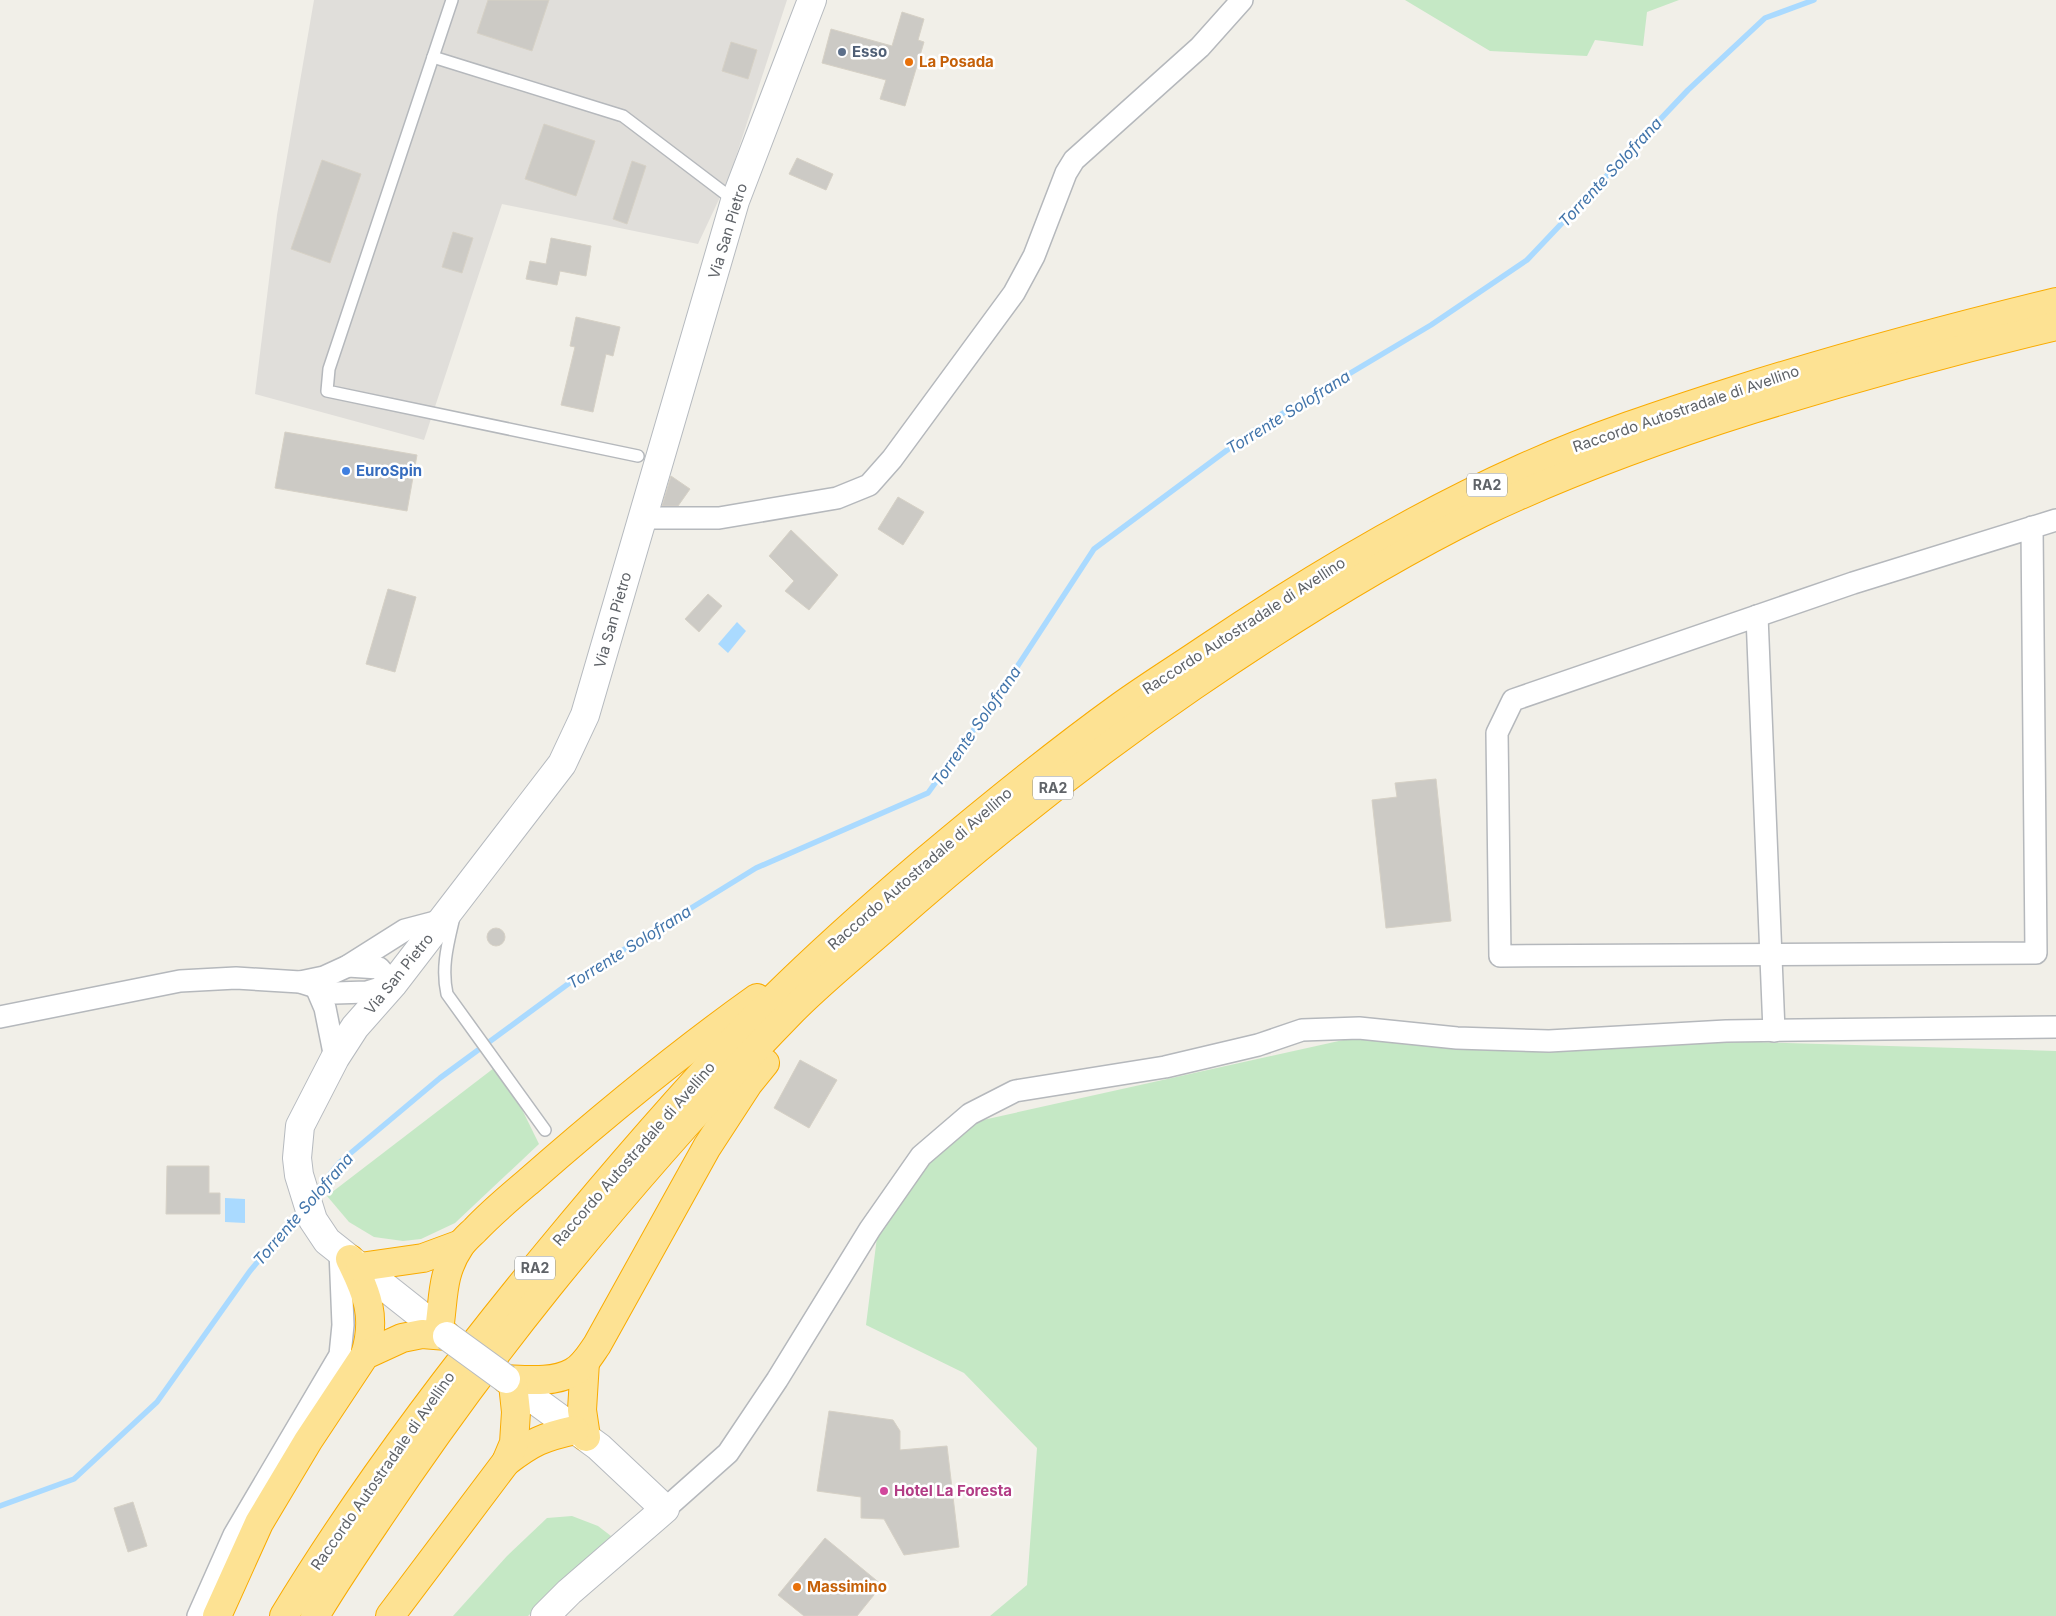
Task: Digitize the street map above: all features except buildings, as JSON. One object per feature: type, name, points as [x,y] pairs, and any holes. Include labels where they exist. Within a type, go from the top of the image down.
[{"type":"highway","name":"Raccordo Autostradale di Avellino","points":[[284,1616],[331,1542],[481,1333],[610,1176],[759,1014],[881,899],[999,800],[1123,704],[1296,590],[1440,508],[1527,466],[1584,442],[1668,412],[1867,351],[2056,302]]},
{"type":"highway","name":"Raccordo Autostradale di Avellino","points":[[315,1616],[408,1474],[475,1380],[597,1227],[696,1115],[796,1007],[1006,824],[1123,734],[1256,643],[1386,564],[1479,514],[1554,480],[1716,421],[1875,372],[2056,326]]},
{"type":"highway","points":[[390,1616],[506,1462],[514,1443],[516,1426],[510,1381],[542,1380],[573,1372],[585,1362],[597,1345],[707,1148],[748,1084],[870,942]]},
{"type":"highway","points":[[365,1355],[402,1338],[422,1334],[443,1333],[444,1280],[460,1244],[493,1212],[588,1130],[716,1027],[824,951]]},
{"type":"highway","points":[[217,1616],[259,1523],[308,1441],[365,1355],[368,1346],[370,1320],[366,1290],[350,1259],[423,1258],[460,1244]]},
{"type":"highway","points":[[506,1462],[531,1443],[554,1434],[580,1434],[585,1362]]},
{"type":"street","name":"Via San Pietro","points":[[665,1509],[599,1447],[443,1333],[327,1241],[313,1220],[299,1175],[297,1158],[300,1126],[335,1058],[356,1027],[393,984],[562,764],[585,715],[735,201],[812,0]]},
{"type":"street","points":[[643,518],[719,518],[837,498],[869,485],[892,459],[1014,293],[1034,256],[1066,174],[1074,160],[1200,47],[1242,0]]},
{"type":"street","points":[[2032,527],[2036,953],[1500,956],[1497,733],[1513,700],[1853,583],[2032,527],[2056,520]]},
{"type":"street","points":[[1757,616],[1774,1031]]},
{"type":"street","points":[[308,985],[348,966],[404,930],[450,910]]},
{"type":"street","points":[[0,1017],[180,981],[236,978],[308,985],[335,993],[367,992],[393,984],[379,968],[348,966]]},
{"type":"street","points":[[308,985],[328,1017],[335,1058]]},
{"type":"street","points":[[545,1616],[568,1592],[728,1453],[777,1380],[870,1230],[921,1156],[970,1114],[1015,1091],[1165,1067],[1258,1045],[1302,1030],[1359,1028],[1456,1038],[1548,1041],[1726,1031],[2056,1027]]},
{"type":"street","points":[[198,1616],[234,1535],[340,1355],[350,1259]]},
{"type":"lane","points":[[452,0],[329,369],[328,391],[638,456]]},
{"type":"lane","points":[[433,57],[623,116],[735,201]]},
{"type":"lane","points":[[450,910],[444,965],[444,980],[447,994],[545,1130]]},
{"type":"shaded area","points":[[314,0],[787,0],[729,178],[698,244],[502,204],[424,440],[255,394],[277,215]]},
{"type":"green space","points":[[1405,0],[1679,0],[1647,12],[1643,46],[1595,40],[1587,56],[1490,51]]},
{"type":"green space","points":[[1384,1031],[2056,1051],[2056,1616],[990,1616],[1027,1585],[1037,1448],[964,1373],[866,1325],[879,1221],[942,1129]]},
{"type":"green space","points":[[494,1068],[510,1085],[539,1144],[455,1223],[421,1239],[403,1241],[374,1237],[349,1222],[327,1196]]},
{"type":"green space","points":[[572,1516],[598,1526],[611,1536],[528,1616],[453,1616],[507,1556],[547,1518]]},
{"type":"water","points":[[737,622],[746,631],[728,653],[718,644]]},
{"type":"water","points":[[225,1198],[245,1199],[245,1223],[225,1222]]},
{"type":"waterway","name":"Torrente Solofrana","points":[[313,1195],[340,1162],[440,1078],[568,984],[756,868],[928,793],[998,696],[1094,549],[1250,433],[1431,325],[1527,260],[1688,90],[1765,18],[1814,0]]},
{"type":"waterway","name":"Torrente Solofrana","points":[[0,1506],[74,1479],[157,1402],[250,1271],[301,1209]]},
{"type":"place","name":"Esso","points":[[842,52]]},
{"type":"place","name":"La Posada","points":[[909,62]]},
{"type":"place","name":"EuroSpin","points":[[346,471]]},
{"type":"place","name":"Hotel La Foresta","points":[[884,1491]]},
{"type":"place","name":"Massimino","points":[[797,1587]]}]
